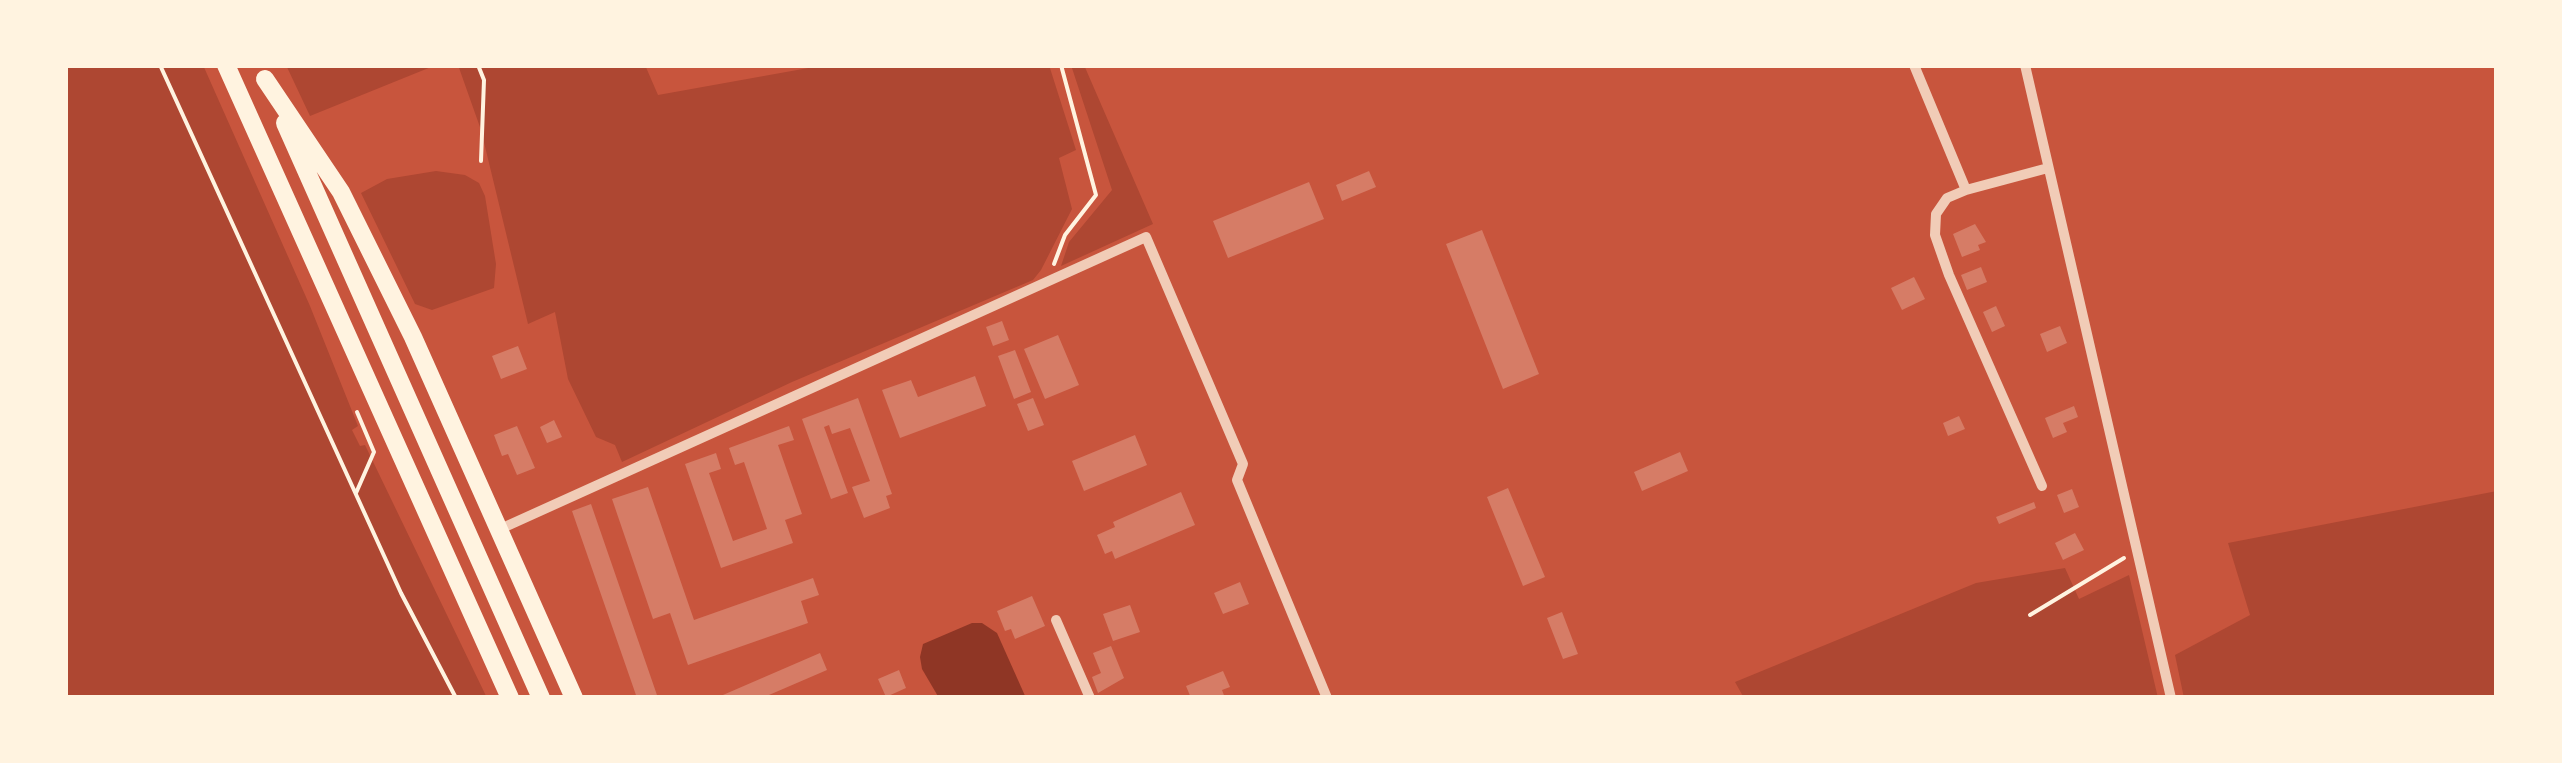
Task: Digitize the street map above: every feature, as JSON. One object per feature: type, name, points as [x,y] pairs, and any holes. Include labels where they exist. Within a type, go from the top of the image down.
[{"type":"highway","points":[[226,65],[510,698]]},
{"type":"highway","points":[[262,72],[341,192],[413,337],[574,698]]},
{"type":"highway","points":[[262,72],[541,698]]},
{"type":"street","points":[[1914,65],[1966,190]]},
{"type":"street","points":[[2025,65],[2170,698]]},
{"type":"street","points":[[2042,486],[1949,275],[1936,235],[1936,214],[1947,198],[1966,190],[2048,168]]},
{"type":"street","points":[[498,530],[1146,238],[1243,464],[1236,480],[1327,698]]},
{"type":"street","points":[[1056,620],[1090,698]]},
{"type":"path","points":[[160,65],[401,593],[456,698]]},
{"type":"path","points":[[478,65],[484,80],[481,161]]},
{"type":"path","points":[[1047,282],[1065,236],[1096,195],[1061,65]]},
{"type":"path","points":[[356,494],[374,452],[357,412]]},
{"type":"path","points":[[2030,615],[2136,550]]},
{"type":"shaded area","points":[[65,65],[203,65],[310,306],[358,426],[352,430],[360,446],[365,445],[487,698],[65,698]]},
{"type":"shaded area","points":[[286,65],[436,65],[310,116]]},
{"type":"shaded area","points":[[458,65],[645,65],[658,95],[825,65],[1049,65],[1076,150],[1059,158],[1072,209],[1033,280],[792,382],[622,462],[615,445],[596,437],[568,379],[555,312],[528,324],[481,130]]},
{"type":"shaded area","points":[[1071,65],[1084,65],[1153,224],[1061,266],[1069,242],[1112,190]]},
{"type":"shaded area","points":[[436,171],[465,175],[479,183],[485,196],[496,264],[494,288],[432,310],[415,304],[361,193],[387,179]]},
{"type":"shaded area","points":[[2497,491],[2497,698],[2184,698],[2175,655],[2250,615],[2228,543]]},
{"type":"shaded area","points":[[2065,568],[2079,599],[2129,575],[2158,698],[1744,698],[1735,682],[1976,583]]},
{"type":"shaded area","points":[[972,623],[982,623],[997,633],[1026,698],[939,698],[922,669],[923,644]]},
{"type":"building","points":[[1369,171],[1376,187],[1342,201],[1336,185]]},
{"type":"building","points":[[1309,182],[1324,219],[1228,258],[1213,221]]},
{"type":"building","points":[[1975,224],[1986,242],[1978,245],[1980,250],[1962,257],[1953,234]]},
{"type":"building","points":[[1482,230],[1539,374],[1503,389],[1446,244]]},
{"type":"building","points":[[1981,267],[1987,282],[1967,290],[1961,275]]},
{"type":"building","points":[[1914,277],[1925,299],[1902,310],[1891,288]]},
{"type":"building","points":[[1996,306],[2005,326],[1992,332],[1983,312]]},
{"type":"building","points":[[1002,321],[1009,340],[993,346],[986,327]]},
{"type":"building","points":[[2060,326],[2067,343],[2047,352],[2040,334]]},
{"type":"building","points":[[1058,335],[1079,385],[1045,399],[1024,349]]},
{"type":"building","points":[[518,346],[527,369],[501,379],[492,356]]},
{"type":"building","points":[[1015,350],[1031,392],[1014,399],[998,356]]},
{"type":"building","points":[[975,376],[986,406],[900,438],[882,390],[911,380],[918,397]]},
{"type":"building","points":[[858,398],[892,494],[886,496],[890,508],[864,518],[852,487],[870,481],[850,428],[832,434],[829,425],[824,427],[848,493],[831,499],[802,419]]},
{"type":"building","points":[[1033,398],[1044,425],[1028,431],[1017,404]]},
{"type":"building","points":[[2074,406],[2078,417],[2063,423],[2067,432],[2053,438],[2045,418]]},
{"type":"building","points":[[1959,416],[1965,429],[1948,436],[1943,423]]},
{"type":"building","points":[[554,420],[562,437],[547,443],[540,427]]},
{"type":"building","points":[[517,426],[535,468],[517,475],[508,454],[502,456],[494,435]]},
{"type":"building","points":[[789,426],[794,440],[778,445],[802,514],[785,520],[793,543],[721,568],[685,464],[716,453],[721,469],[709,473],[733,541],[767,529],[744,462],[735,465],[729,448]]},
{"type":"building","points":[[1135,435],[1147,465],[1084,491],[1072,461]]},
{"type":"building","points":[[1680,452],[1688,471],[1642,491],[1634,472]]},
{"type":"building","points":[[648,487],[694,620],[813,578],[819,595],[801,601],[808,623],[688,665],[670,613],[653,619],[612,499]]},
{"type":"building","points":[[1508,488],[1545,577],[1523,586],[1487,497]]},
{"type":"building","points":[[2072,489],[2079,507],[2064,513],[2057,495]]},
{"type":"building","points":[[1181,492],[1195,525],[1115,559],[1112,551],[1105,554],[1097,535],[1115,527],[1113,522]]},
{"type":"building","points":[[2034,502],[2036,508],[1999,524],[1996,517]]},
{"type":"building","points":[[591,504],[658,698],[637,698],[572,511]]},
{"type":"building","points":[[2075,533],[2084,550],[2063,560],[2055,543]]},
{"type":"building","points":[[1240,582],[1249,604],[1223,614],[1214,593]]},
{"type":"building","points":[[1032,596],[1045,626],[1015,639],[1011,629],[1005,631],[997,611]]},
{"type":"building","points":[[1130,605],[1140,632],[1113,641],[1103,614]]},
{"type":"building","points":[[1562,612],[1578,654],[1563,659],[1547,618]]},
{"type":"building","points":[[1111,646],[1124,678],[1098,693],[1092,677],[1101,673],[1093,653]]},
{"type":"building","points":[[820,653],[827,670],[762,698],[716,698]]},
{"type":"building","points":[[899,670],[906,688],[886,697],[878,679]]},
{"type":"building","points":[[1223,671],[1230,687],[1222,690],[1225,698],[1191,698],[1186,686]]}]
